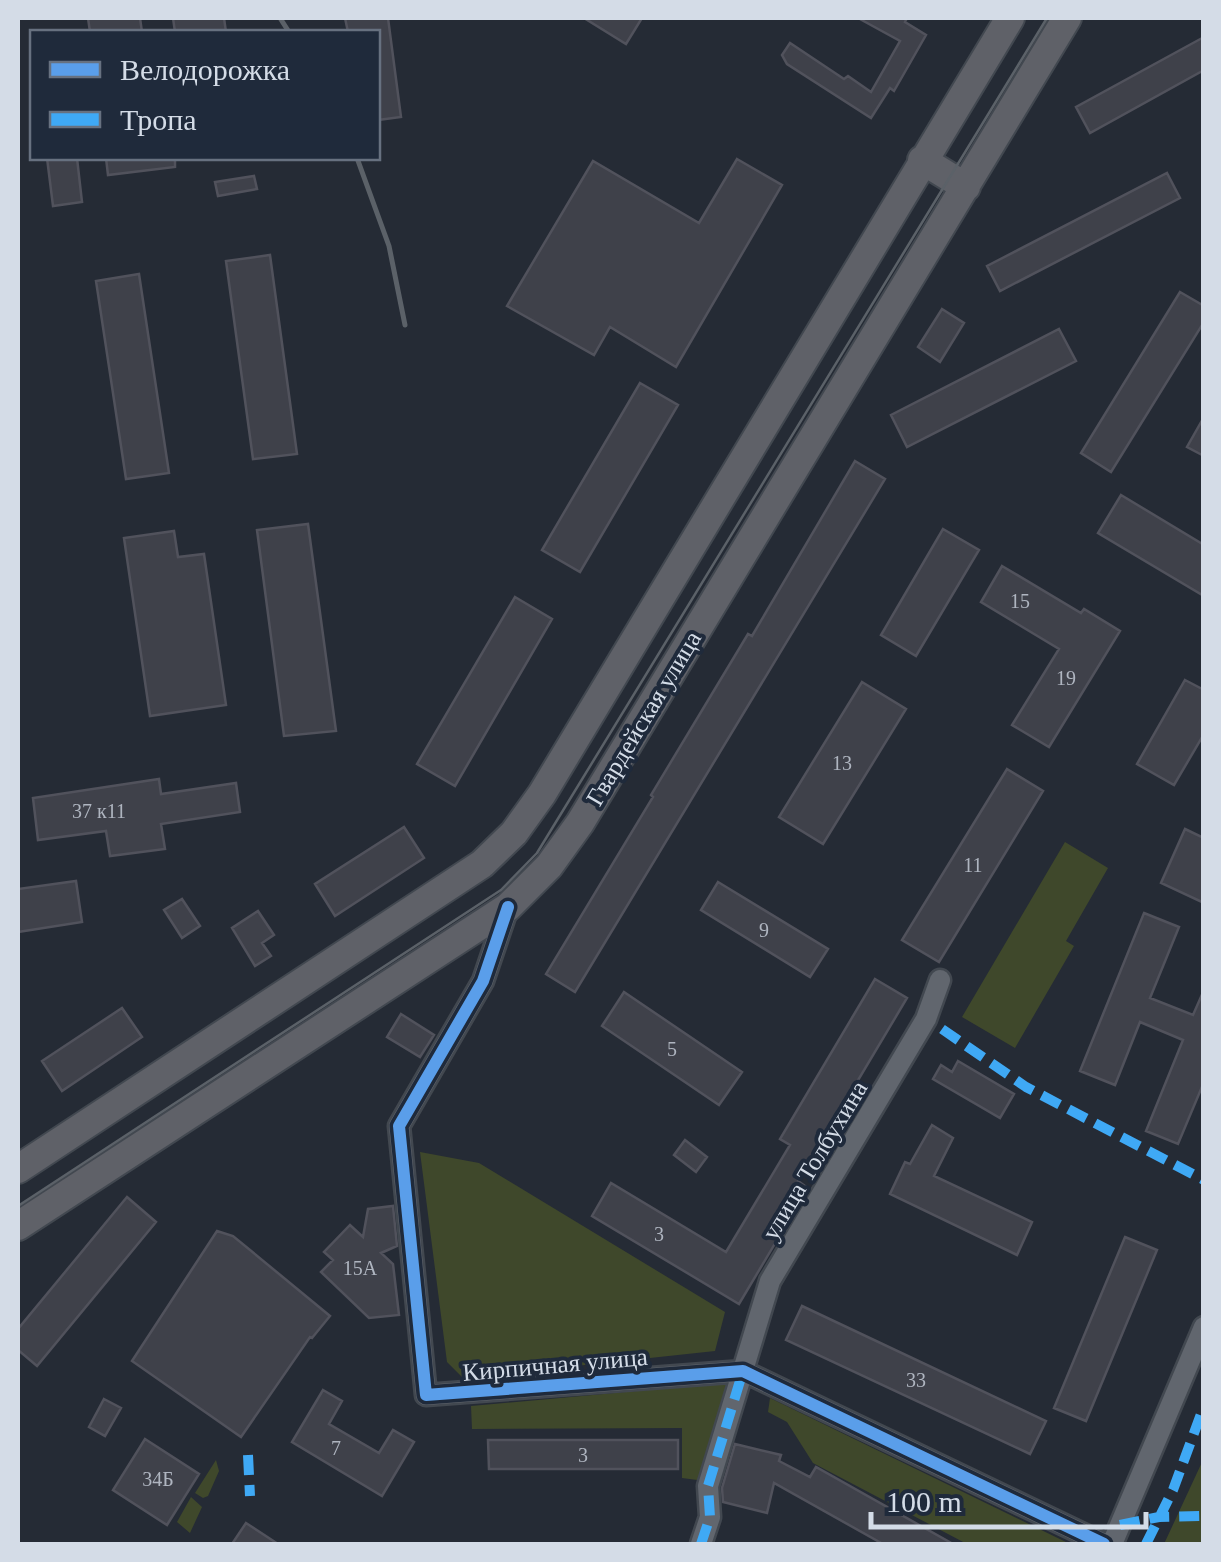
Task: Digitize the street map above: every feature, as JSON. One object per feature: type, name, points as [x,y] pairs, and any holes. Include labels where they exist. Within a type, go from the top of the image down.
[{"type":"main road","name":"Гвардейская улица","points":[[18,1169],[466,875],[514,833],[542,794],[1010,18]]},
{"type":"main road","name":"Гвардейская улица","points":[[18,1226],[508,908],[549,866],[580,823],[1067,18]]},
{"type":"main road","points":[[922,160],[966,187]]},
{"type":"street","name":"Кирпичная улица","points":[[508,908],[483,981],[399,1126],[426,1395],[742,1371],[1104,1544]]},
{"type":"street","name":"улица Толбухина","points":[[701,1544],[710,1517],[708,1486],[770,1282],[926,1020],[940,980]]},
{"type":"street","points":[[1112,1544],[1204,1326]]},
{"type":"green space","points":[[1065,842],[1108,868],[1066,941],[1074,946],[1015,1048],[962,1017]]},
{"type":"green space","points":[[420,1152],[479,1163],[725,1312],[715,1351],[463,1378],[447,1362]]},
{"type":"green space","points":[[735,1382],[705,1481],[682,1478],[682,1428],[472,1429],[471,1406]]},
{"type":"green space","points":[[770,1398],[1070,1544],[967,1544],[813,1463],[787,1422],[768,1412]]},
{"type":"green space","points":[[216,1460],[219,1471],[208,1496],[203,1498],[195,1493]]},
{"type":"green space","points":[[1203,1460],[1203,1544],[1164,1544]]},
{"type":"green space","points":[[191,1497],[202,1507],[190,1533],[177,1522]]},
{"type":"building","points":[[88,18],[140,18],[142,30],[90,30]]},
{"type":"building","points":[[173,18],[224,18],[226,30],[175,30]]},
{"type":"building","points":[[345,18],[388,18],[401,117],[380,120],[380,30],[348,30]]},
{"type":"building","points":[[584,18],[642,18],[626,44]]},
{"type":"building","points":[[858,18],[907,18],[905,22],[926,35],[894,91],[890,88],[871,118],[787,64],[782,55],[790,43],[871,92],[900,41]]},
{"type":"building","points":[[1204,37],[1204,70],[1090,133],[1076,107]]},
{"type":"building","points":[[737,159],[782,185],[676,367],[610,327],[594,355],[507,306],[593,161],[699,223]]},
{"type":"building","points":[[47,160],[77,160],[82,202],[53,206]]},
{"type":"building","points":[[106,160],[175,160],[175,167],[108,175]]},
{"type":"building","points":[[1167,173],[1180,198],[1000,291],[987,266]]},
{"type":"building","points":[[254,176],[257,189],[218,196],[215,182]]},
{"type":"building","points":[[270,255],[297,454],[253,459],[226,261]]},
{"type":"building","points":[[139,274],[169,473],[126,479],[96,281]]},
{"type":"building","points":[[1180,292],[1204,306],[1204,322],[1111,472],[1081,453]]},
{"type":"building","points":[[942,309],[964,323],[940,362],[918,347]]},
{"type":"building","points":[[1059,329],[1076,361],[907,447],[891,415]]},
{"type":"building","points":[[640,383],[678,405],[580,572],[542,550]]},
{"type":"building","points":[[1204,417],[1204,456],[1187,447]]},
{"type":"building","points":[[855,461],[885,479],[575,992],[546,974]]},
{"type":"building","points":[[1121,495],[1204,545],[1204,596],[1098,533]]},
{"type":"building","points":[[308,524],[336,731],[284,736],[257,530]]},
{"type":"building","points":[[943,529],[979,550],[916,656],[881,635]]},
{"type":"building","points":[[174,531],[178,557],[204,554],[226,705],[150,716],[124,538]]},
{"type":"building","points":[[1002,566],[1081,613],[1084,609],[1120,631],[1049,747],[1012,725],[1059,649],[981,602]]},
{"type":"building","points":[[515,597],[552,619],[455,786],[417,764]]},
{"type":"building","points":[[1185,680],[1204,690],[1204,734],[1174,785],[1137,764]]},
{"type":"building","points":[[862,682],[906,709],[823,844],[779,817]]},
{"type":"building","points":[[1007,769],[1043,791],[939,962],[902,940]]},
{"type":"building","points":[[159,779],[161,794],[236,783],[240,812],[161,824],[165,849],[110,856],[106,831],[38,840],[33,798]]},
{"type":"building","points":[[404,827],[424,858],[335,916],[315,884]]},
{"type":"building","points":[[1185,829],[1204,838],[1204,903],[1161,883]]},
{"type":"building","points":[[76,881],[82,922],[18,932],[18,889]]},
{"type":"building","points":[[718,882],[828,949],[810,977],[701,910]]},
{"type":"building","points":[[182,899],[200,926],[182,938],[164,910]]},
{"type":"building","points":[[258,911],[274,935],[262,943],[271,956],[255,966],[232,928]]},
{"type":"building","points":[[1144,913],[1179,927],[1150,998],[1193,1015],[1204,990],[1204,1082],[1178,1144],[1146,1131],[1183,1040],[1140,1022],[1115,1085],[1080,1071]]},
{"type":"building","points":[[875,979],[907,998],[798,1181],[808,1188],[739,1304],[592,1216],[611,1183],[726,1252],[790,1145],[780,1139]]},
{"type":"building","points":[[624,992],[742,1072],[719,1105],[602,1026]]},
{"type":"building","points":[[122,1008],[142,1037],[62,1091],[42,1061]]},
{"type":"building","points":[[401,1014],[434,1035],[420,1057],[387,1037]]},
{"type":"building","points":[[958,1061],[1014,1094],[1000,1118],[933,1079],[941,1065],[952,1072]]},
{"type":"building","points":[[932,1125],[953,1138],[934,1176],[1032,1222],[1017,1255],[890,1194],[905,1162],[910,1164]]},
{"type":"building","points":[[685,1140],[707,1157],[696,1172],[674,1155]]},
{"type":"building","points":[[127,1197],[156,1222],[37,1366],[18,1350],[18,1329]]},
{"type":"building","points":[[393,1206],[397,1246],[381,1253],[393,1264],[399,1315],[369,1318],[321,1272],[333,1260],[324,1252],[350,1225],[363,1237],[368,1209]]},
{"type":"building","points":[[217,1231],[233,1236],[330,1316],[310,1337],[241,1437],[132,1361]]},
{"type":"building","points":[[1125,1237],[1157,1250],[1086,1421],[1054,1408]]},
{"type":"building","points":[[802,1306],[1046,1421],[1030,1454],[786,1340]]},
{"type":"building","points":[[323,1390],[342,1401],[329,1424],[379,1453],[393,1430],[414,1442],[382,1496],[292,1442]]},
{"type":"building","points":[[104,1399],[121,1408],[105,1436],[89,1427]]},
{"type":"building","points":[[145,1439],[199,1474],[167,1525],[113,1490]]},
{"type":"building","points":[[488,1440],[678,1440],[678,1469],[489,1469]]},
{"type":"building","points":[[735,1444],[781,1455],[779,1461],[810,1477],[816,1467],[953,1544],[883,1544],[774,1483],[767,1513],[723,1502],[722,1488]]},
{"type":"building","points":[[246,1523],[278,1544],[232,1544]]},
{"type":"tram line","points":[[18,1206],[501,890],[537,853],[1047,18]]},
{"type":"railway","points":[[280,18],[288,30]]},
{"type":"railway","points":[[358,160],[389,246],[405,325]]},
{"type":"marked path","points":[[942,1029],[1026,1087],[1204,1180]]},
{"type":"marked path","points":[[701,1544],[710,1517],[708,1486],[743,1371]]},
{"type":"marked path","points":[[1146,1544],[1173,1490],[1204,1406]]},
{"type":"marked path","points":[[248,1455],[250,1496]]},
{"type":"marked path","points":[[1120,1525],[1159,1517],[1204,1516]]},
{"type":"cycle path","points":[[508,907],[483,981],[399,1126],[426,1395],[743,1371],[1104,1544]]}]
